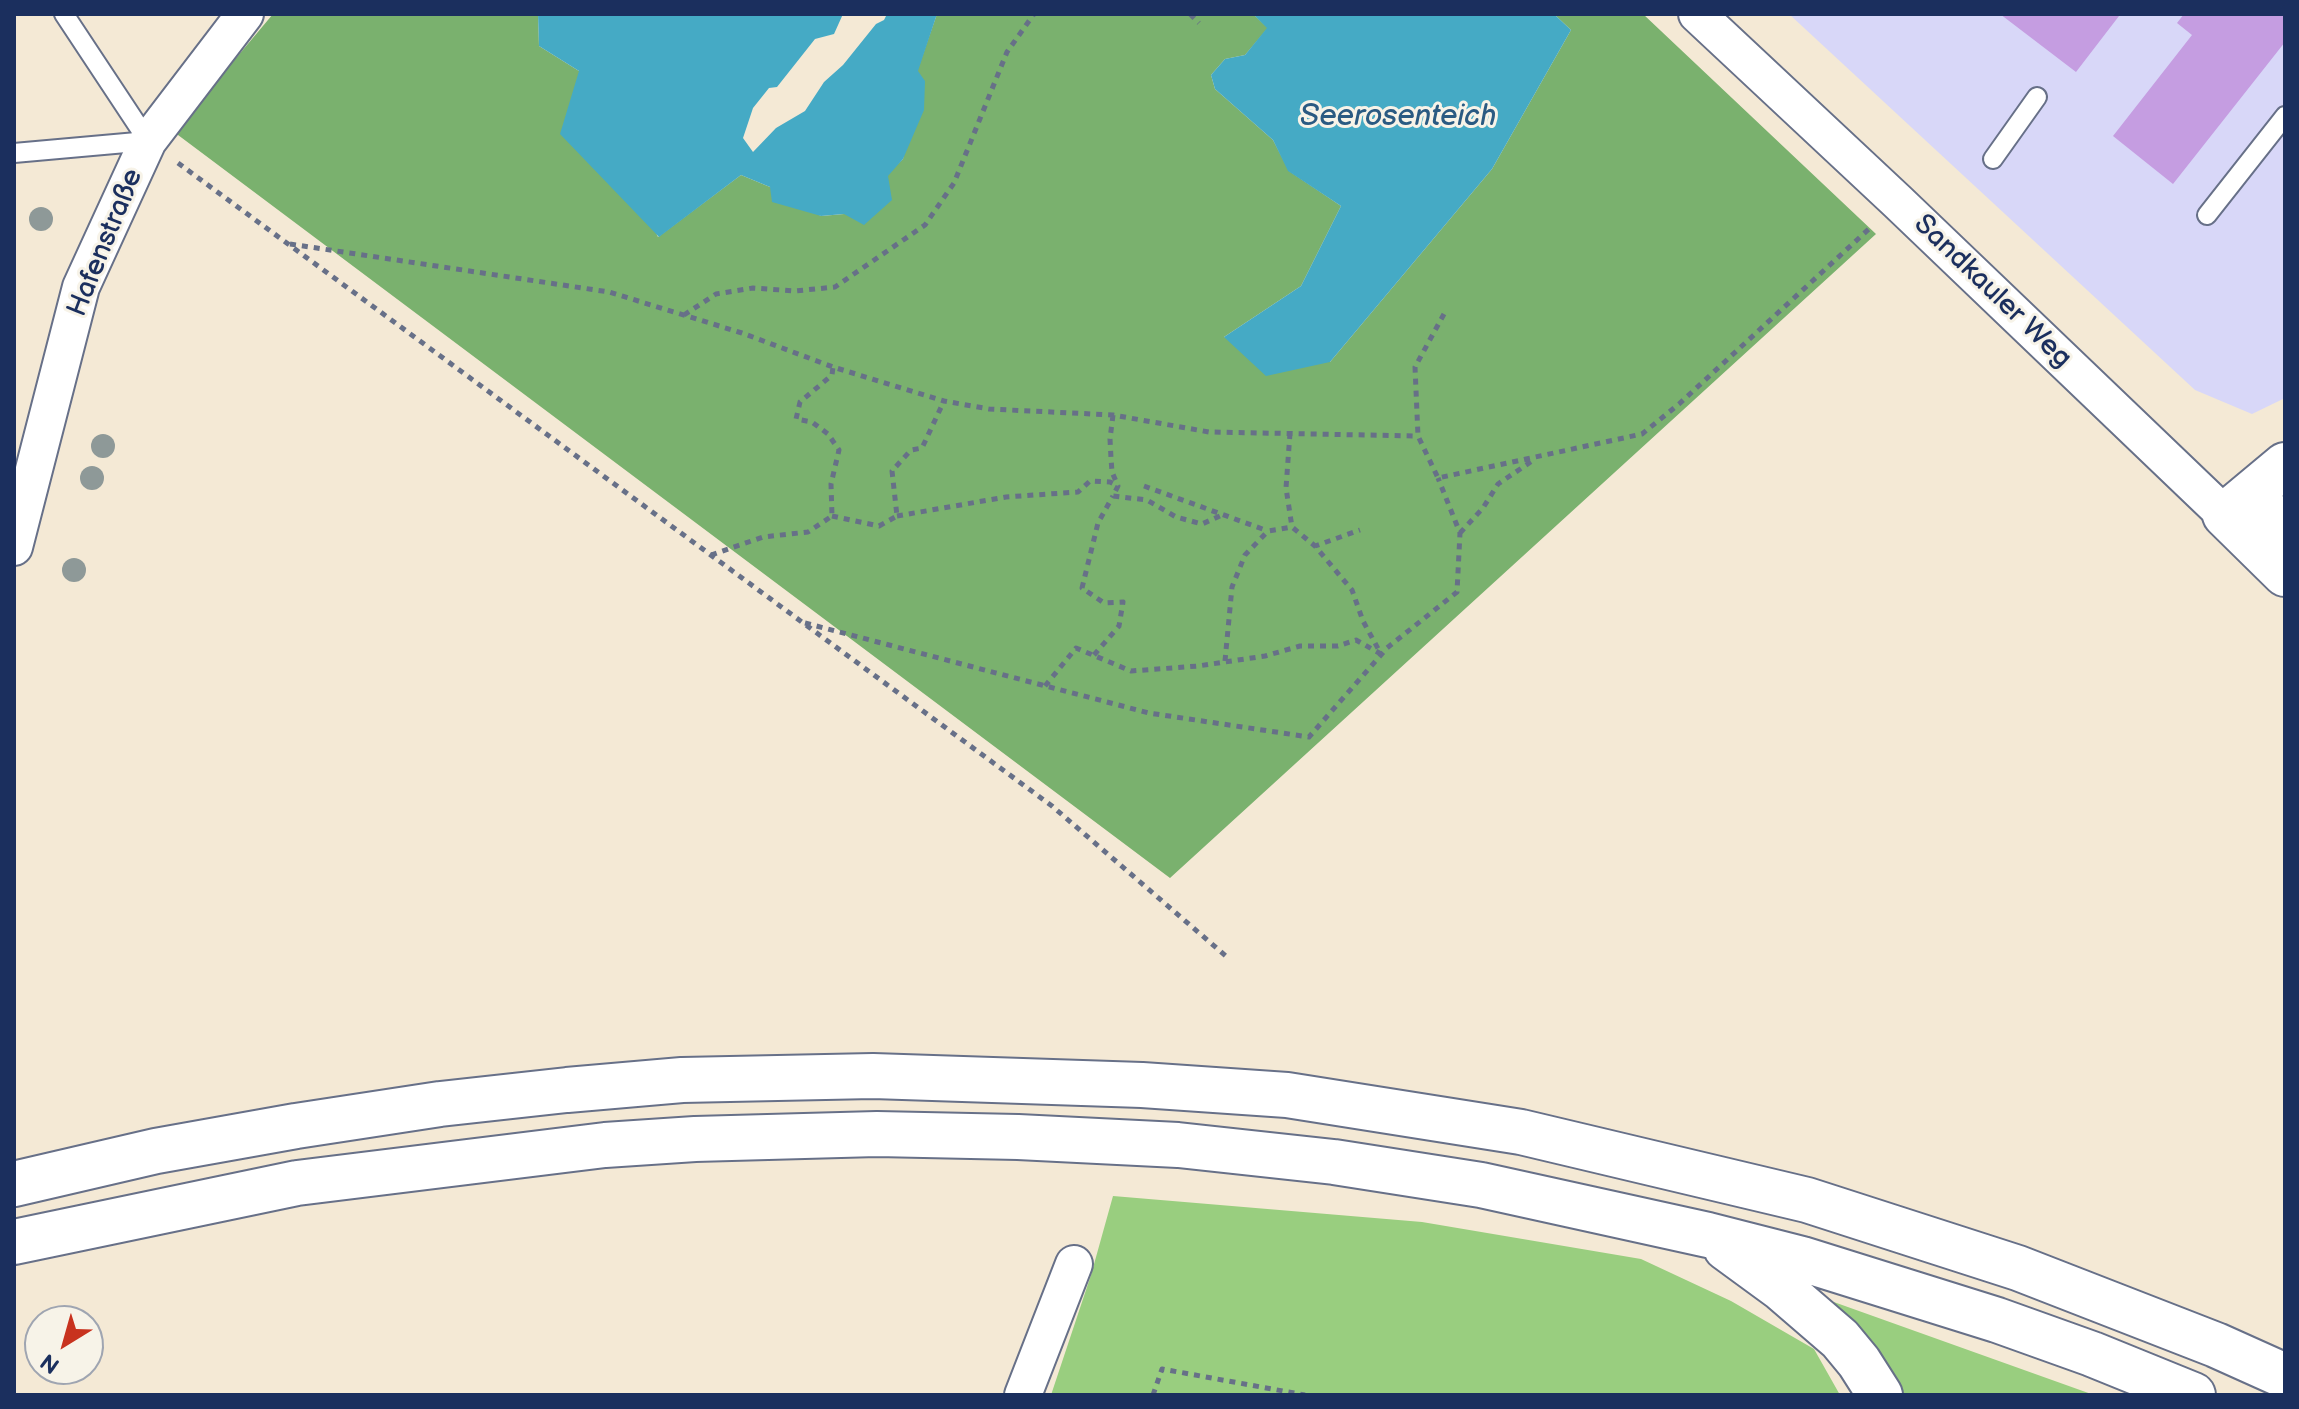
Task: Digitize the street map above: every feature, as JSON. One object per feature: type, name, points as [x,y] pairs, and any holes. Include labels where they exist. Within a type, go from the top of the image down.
[{"type":"main road","points":[[2225,515],[2285,465]]},
{"type":"main road","points":[[2225,515],[2285,518]]},
{"type":"main road","name":"Sandkauler Weg","points":[[2225,515],[2285,574]]},
{"type":"main road","points":[[14,1184],[156,1151],[296,1126],[440,1104],[682,1080],[873,1076],[1142,1085],[1287,1095],[1521,1132],[1807,1200],[2018,1268],[2216,1345],[2285,1376]]},
{"type":"main road","points":[[14,1242],[297,1183],[605,1145],[877,1134],[1087,1140],[1261,1153],[1481,1185],[1708,1235],[1802,1259],[1997,1320],[2193,1395]]},
{"type":"main road","points":[[1708,1235],[1782,1289],[1840,1339],[1880,1395]]},
{"type":"street","name":"Hafenstraße","points":[[14,547],[81,287],[148,141],[245,14]]},
{"type":"street","name":"Sandkauler Weg","points":[[1697,14],[2225,515]]},
{"type":"street","points":[[1023,1395],[1074,1264]]},
{"type":"lane","points":[[14,153],[148,141],[64,14]]},
{"type":"lane","points":[[1993,159],[2037,97]]},
{"type":"lane","points":[[2207,215],[2285,116]]},
{"type":"path","points":[[683,315],[716,294],[753,288],[795,291],[835,287],[925,225],[954,183],[1007,52],[1034,14]]},
{"type":"path","points":[[1190,14],[1199,23]]},
{"type":"path","points":[[148,141],[1052,806],[1227,957]]},
{"type":"path","points":[[1438,478],[1642,434],[1679,404],[1898,202]]},
{"type":"path","points":[[286,243],[609,292],[742,333],[833,367],[944,401],[989,409],[1113,415],[1209,432],[1418,436]]},
{"type":"path","points":[[800,621],[1149,713],[1309,737],[1381,654],[1457,592],[1460,533],[1418,436],[1415,367],[1444,314]]},
{"type":"path","points":[[832,516],[831,484],[839,450],[828,434],[812,422],[796,419],[800,402],[832,375],[833,367]]},
{"type":"path","points":[[897,516],[892,471],[911,450],[922,448],[944,401]]},
{"type":"path","points":[[1094,655],[1119,626],[1123,602],[1104,603],[1082,588],[1098,523],[1118,486],[1112,472],[1111,458],[1113,415]]},
{"type":"path","points":[[1290,433],[1286,488],[1292,527],[1315,546],[1352,590],[1363,621],[1381,654]]},
{"type":"path","points":[[1460,533],[1483,508],[1498,484],[1537,457]]},
{"type":"path","points":[[710,555],[763,537],[808,532],[832,516],[879,526],[897,516],[1006,497],[1078,492],[1090,481],[1110,482],[1118,486]]},
{"type":"path","points":[[1144,486],[1268,531],[1292,527]]},
{"type":"path","points":[[1113,496],[1147,500],[1176,517],[1202,524],[1222,515]]},
{"type":"path","points":[[1315,546],[1360,530]]},
{"type":"path","points":[[1225,661],[1232,587],[1245,555],[1268,531]]},
{"type":"path","points":[[1045,686],[1076,648],[1131,671],[1198,666],[1265,656],[1300,646],[1338,646],[1356,640],[1381,654]]},
{"type":"path","points":[[1153,1395],[1162,1369],[1305,1395]]},
{"type":"shaded area","points":[[1789,14],[2285,14],[2285,398],[2252,414],[2195,390]]},
{"type":"green space","points":[[273,14],[538,14],[539,46],[579,71],[658,237],[741,175],[770,187],[821,216],[844,214],[903,159],[917,71],[937,14],[1253,14],[1268,28],[1245,55],[1225,59],[1211,75],[1215,89],[1273,140],[1289,171],[1341,206],[1301,286],[1224,337],[1330,362],[1492,169],[1571,30],[1554,14],[1643,14],[1876,234],[1170,878],[174,132]]},
{"type":"green space","points":[[1113,1196],[1422,1222],[1641,1259],[1731,1301],[1814,1349],[1840,1395],[1051,1395],[1091,1275]]},
{"type":"green space","points":[[1817,1296],[2094,1395],[1900,1395]]},
{"type":"water","points":[[538,14],[843,14],[834,34],[815,39],[777,87],[769,88],[753,108],[743,138],[753,152],[776,128],[805,111],[824,82],[887,14],[937,14],[918,71],[925,81],[924,110],[903,159],[888,176],[892,200],[864,225],[844,214],[821,216],[772,202],[770,187],[741,175],[659,237],[560,134],[579,71],[539,46]]},
{"type":"water","name":"Seerosenteich","points":[[1253,14],[1554,14],[1571,30],[1492,169],[1330,362],[1266,376],[1224,337],[1301,286],[1341,206],[1288,171],[1273,140],[1215,89],[1211,75],[1225,59],[1245,55],[1267,28]]},
{"type":"building","points":[[2000,14],[2116,14],[2119,16],[2076,72]]},
{"type":"building","points":[[2184,14],[2285,14],[2285,42],[2173,184],[2113,136],[2192,35],[2177,23]]}]
